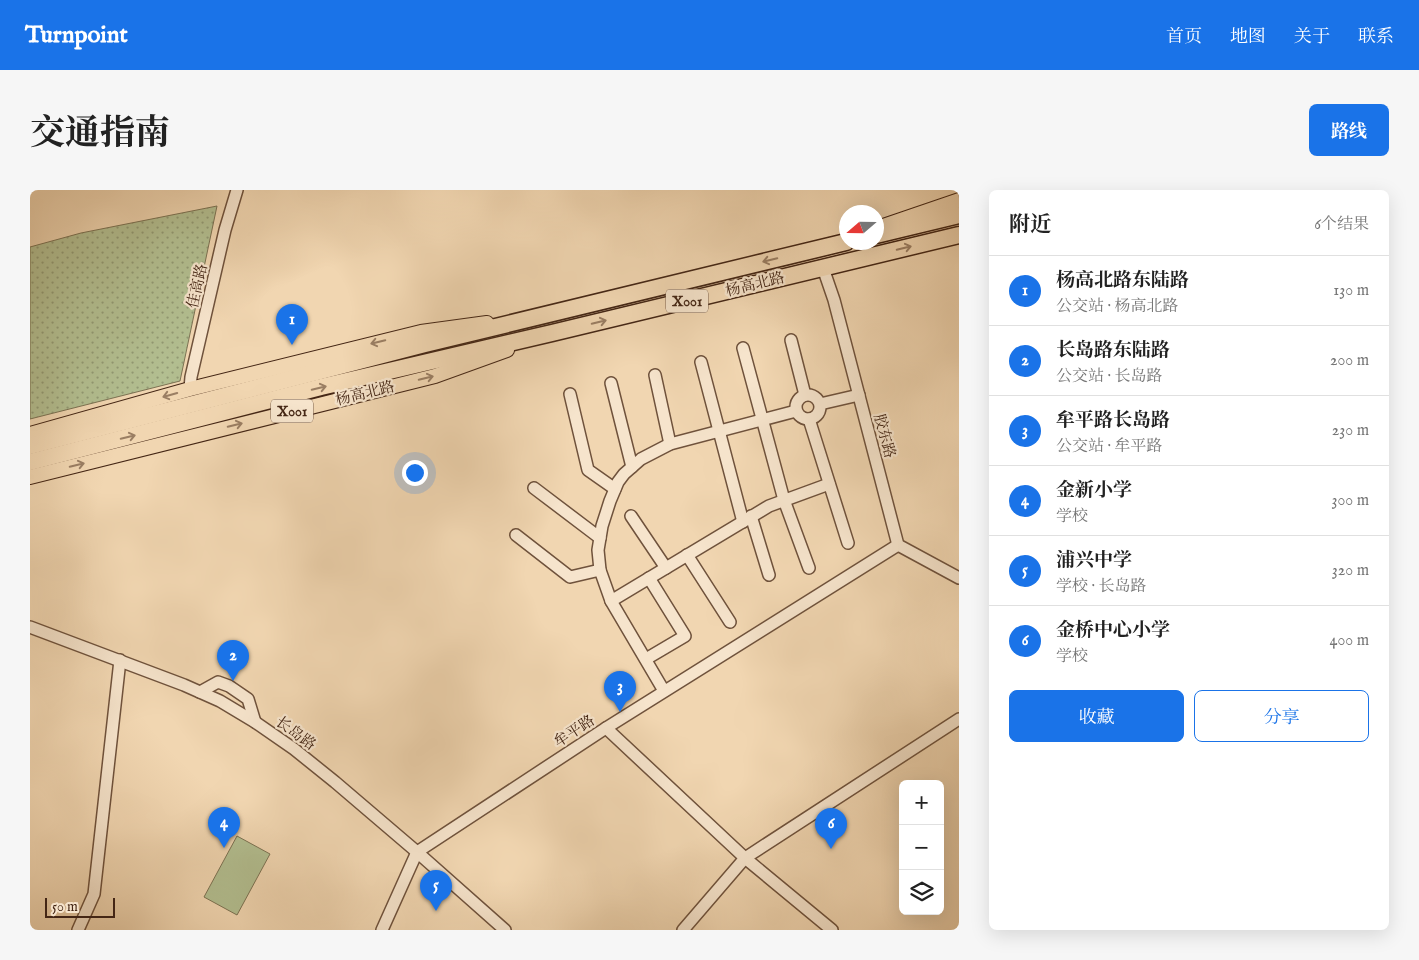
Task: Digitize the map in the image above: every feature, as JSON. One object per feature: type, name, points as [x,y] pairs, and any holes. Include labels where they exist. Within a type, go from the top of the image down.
[{"type":"highway","points":[[884,232],[959,215]]},
{"type":"highway","name":"杨高北路","points":[[30,462],[321,387],[552,334],[959,235]]},
{"type":"highway","name":"杨高北路","points":[[30,446],[425,344],[839,242]]},
{"type":"main road","points":[[884,225],[959,200]]},
{"type":"main road","name":"杨高北路","points":[[30,434],[190,389],[421,332],[547,315]]},
{"type":"main road","name":"杨高北路","points":[[30,477],[435,376],[552,334]]},
{"type":"street","name":"佳高路","points":[[190,389],[225,230],[237,190]]},
{"type":"street","name":"胶东路","points":[[823,268],[834,300],[898,545]]},
{"type":"street","points":[[790,340],[805,395]]},
{"type":"street","points":[[743,348],[784,500],[808,568]]},
{"type":"street","points":[[701,362],[719,431],[747,519],[769,575]]},
{"type":"street","points":[[654,376],[670,444]]},
{"type":"street","points":[[611,383],[632,467]]},
{"type":"street","points":[[570,394],[588,470],[615,489]]},
{"type":"street","points":[[805,395],[812,396],[820,404],[817,416],[809,419],[801,417],[796,411],[798,400],[805,395]]},
{"type":"street","points":[[820,404],[859,395]]},
{"type":"street","points":[[664,691],[611,601],[600,570],[598,550],[600,538],[615,489],[624,474],[632,467],[646,456],[670,444],[796,411]]},
{"type":"street","points":[[809,419],[848,543]]},
{"type":"street","points":[[611,601],[769,506],[829,484]]},
{"type":"street","points":[[534,488],[600,538]]},
{"type":"street","points":[[632,516],[666,568]]},
{"type":"street","points":[[516,535],[570,577],[600,570]]},
{"type":"street","points":[[898,545],[959,578]]},
{"type":"street","name":"牟平路","points":[[417,852],[606,728],[898,545]]},
{"type":"street","points":[[687,555],[730,622]]},
{"type":"street","points":[[646,660],[685,636],[649,578]]},
{"type":"street","name":"长岛路","points":[[30,626],[184,684],[220,701],[255,722],[294,749],[417,852],[505,930]]},
{"type":"street","points":[[78,930],[94,894],[120,660]]},
{"type":"street","points":[[200,692],[218,682],[229,686],[248,700],[255,722]]},
{"type":"street","points":[[682,930],[745,858],[959,719]]},
{"type":"street","points":[[606,728],[745,858],[832,930]]},
{"type":"street","points":[[382,930],[417,852]]},
{"type":"green space","points":[[217,206],[180,381],[30,419],[30,247],[81,233]]},
{"type":"green space","points":[[237,836],[270,854],[237,915],[204,897]]},
{"type":"place","name":"杨高北路东陆路","points":[[292,345]]},
{"type":"place","name":"长岛路东陆路","points":[[233,681]]},
{"type":"place","name":"牟平路长岛路","points":[[620,712]]},
{"type":"place","name":"金新小学","points":[[224,848]]},
{"type":"place","name":"金桥中心小学","points":[[831,849]]},
{"type":"place","name":"浦兴中学","points":[[436,911]]}]
